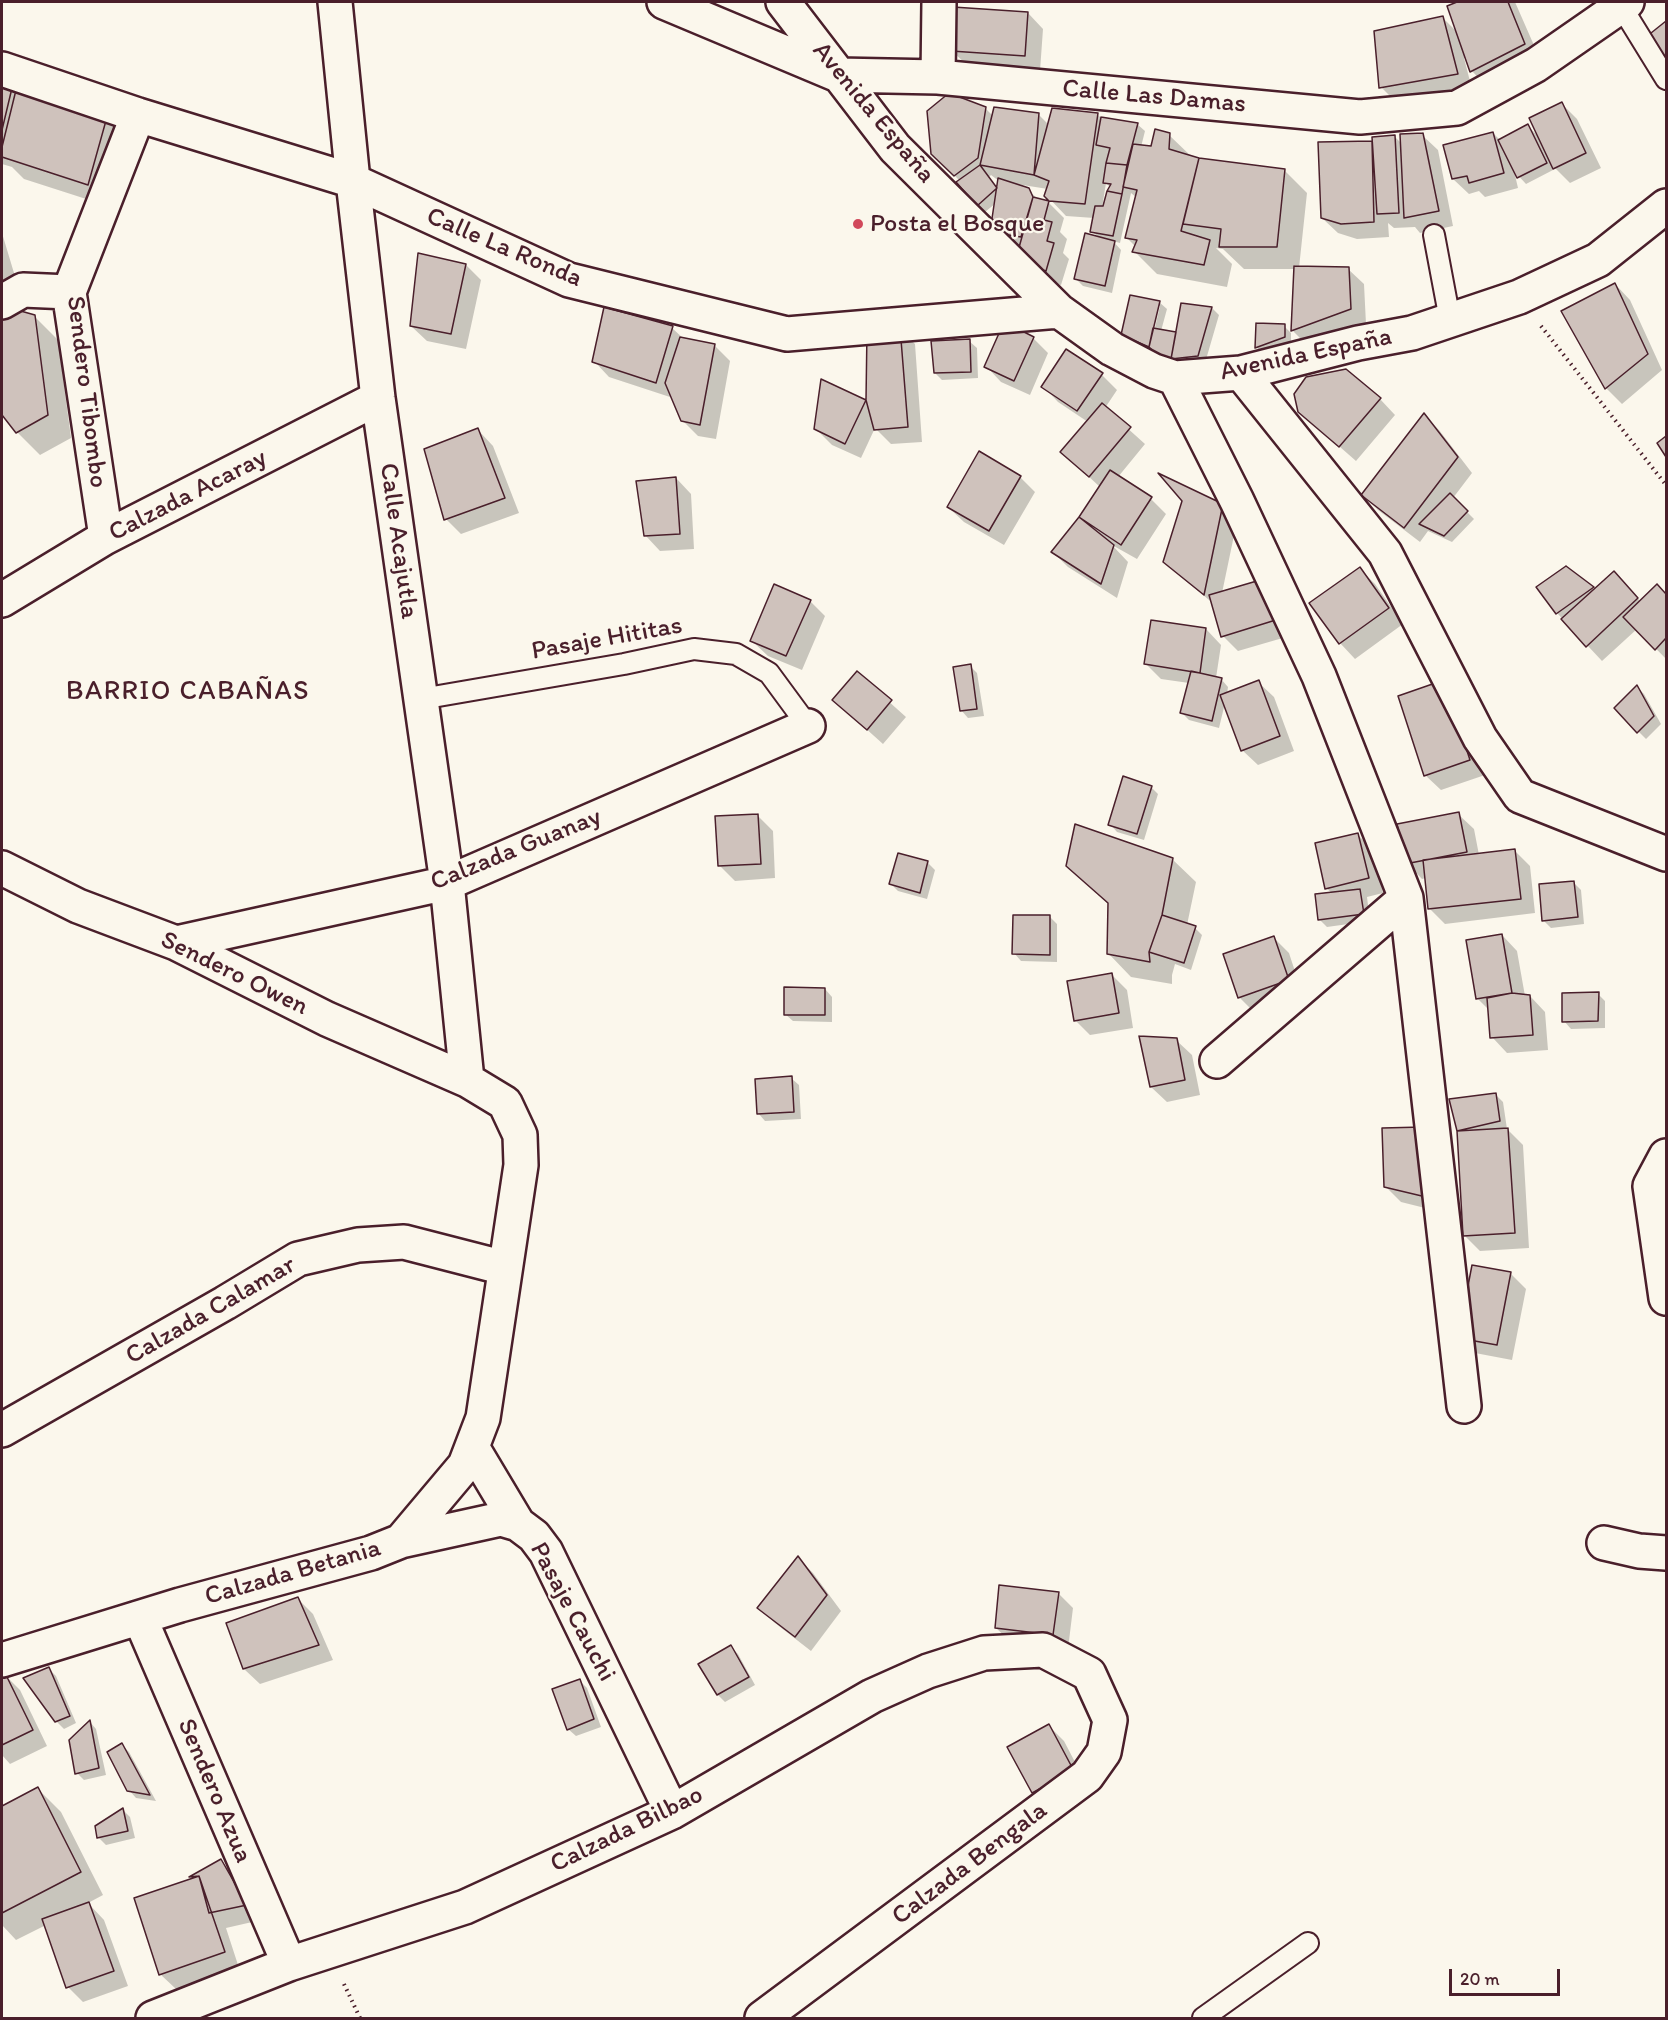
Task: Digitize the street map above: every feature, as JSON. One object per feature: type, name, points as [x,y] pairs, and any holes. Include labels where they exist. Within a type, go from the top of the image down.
[{"type":"street","name":"Calle Acajutla","points":[[335,2],[378,398],[447,883],[467,1080]]},
{"type":"street","name":"Calle Las Damas","points":[[664,2],[838,75],[938,76],[1360,117],[1457,108],[1536,65],[1624,4]]},
{"type":"street","name":"Avenida España","points":[[783,2],[895,148],[1059,311],[1112,349],[1154,371],[1175,378],[1241,373],[1358,343],[1412,333],[1519,297],[1598,260],[1666,206]]},
{"type":"street","points":[[938,76],[939,2]]},
{"type":"street","name":"Calle La Ronda","points":[[2,69],[138,115],[353,181],[569,280],[787,334],[1059,311]]},
{"type":"street","name":"Sendero Tibombo","points":[[106,537],[69,292],[138,115]]},
{"type":"street","points":[[2,302],[23,290],[69,292]]},
{"type":"street","points":[[1241,373],[1385,552],[1480,738],[1520,796],[1666,854]]},
{"type":"street","points":[[1175,378],[1237,501],[1319,676],[1406,898],[1464,1407]]},
{"type":"street","name":"Calzada Acaray","points":[[2,600],[106,537],[378,398]]},
{"type":"street","name":"Calzada Guanay","points":[[176,943],[447,883],[808,726]]},
{"type":"street","name":"Sendero Owen","points":[[2,868],[78,906],[176,943],[327,1019],[467,1080]]},
{"type":"street","points":[[1217,1061],[1406,898]]},
{"type":"street","name":"Calzada Betania","points":[[2,1660],[140,1618],[371,1553],[401,1541],[465,1465],[483,1418],[521,1165],[520,1135],[505,1103],[467,1080]]},
{"type":"street","points":[[1666,1156],[1650,1186],[1666,1298]]},
{"type":"street","name":"Calzada Calamar","points":[[2,1430],[298,1259],[358,1245],[404,1242],[505,1268]]},
{"type":"street","points":[[472,1446],[518,1524]]},
{"type":"street","name":"Pasaje Cauchi","points":[[401,1541],[501,1519],[518,1524],[534,1536],[546,1552],[672,1812]]},
{"type":"street","points":[[1604,1543],[1639,1551],[1666,1553]]},
{"type":"street","name":"Sendero Azua","points":[[140,1618],[289,1965]]},
{"type":"street","name":"Calzada Bilbao","points":[[153,2019],[289,1965],[465,1907],[672,1812],[872,1696],[928,1671],[984,1653],[1043,1650],[1089,1674]]},
{"type":"street","name":"Calzada Bengala","points":[[762,2019],[1087,1776],[1104,1752],[1110,1720],[1089,1674]]},
{"type":"lane","points":[[1624,4],[1666,79]]},
{"type":"lane","points":[[1434,235],[1450,320]]},
{"type":"lane","name":"Pasaje Hititas","points":[[421,699],[624,664],[694,649],[736,654],[769,673],[808,726]]},
{"type":"lane","points":[[1203,2019],[1308,1943]]},
{"type":"path","points":[[1519,297],[1666,485]]},
{"type":"building","points":[[1457,2],[1508,2],[1525,44],[1470,72],[1447,6]]},
{"type":"building","points":[[953,7],[1028,12],[1025,56],[951,51]]},
{"type":"building","points":[[1443,16],[1458,74],[1379,88],[1374,31]]},
{"type":"building","points":[[1666,21],[1666,70],[1646,37]]},
{"type":"building","points":[[2,86],[12,88],[2,130]]},
{"type":"building","points":[[16,90],[107,117],[88,185],[2,157],[2,147]]},
{"type":"building","points":[[949,93],[986,107],[978,158],[954,176],[931,154],[927,111]]},
{"type":"building","points":[[1562,102],[1586,153],[1553,169],[1529,118]]},
{"type":"building","points":[[994,107],[1039,113],[1034,175],[980,165]]},
{"type":"building","points":[[1052,108],[1098,113],[1085,204],[1049,201],[1044,196],[1049,181],[1034,175]]},
{"type":"building","points":[[1101,117],[1138,123],[1127,165],[1106,163],[1110,148],[1096,145]]},
{"type":"building","points":[[1528,124],[1547,163],[1517,178],[1498,140]]},
{"type":"building","points":[[1155,129],[1170,133],[1169,149],[1199,158],[1181,231],[1210,240],[1204,265],[1132,252],[1137,240],[1125,238],[1137,190],[1123,187],[1133,144],[1151,146]]},
{"type":"building","points":[[1493,132],[1504,173],[1469,183],[1467,176],[1452,179],[1443,145]]},
{"type":"building","points":[[1423,133],[1439,211],[1404,218],[1400,134]]},
{"type":"building","points":[[1395,135],[1399,213],[1377,214],[1372,137]]},
{"type":"building","points":[[1372,141],[1374,222],[1341,224],[1321,218],[1318,142]]},
{"type":"building","points":[[1199,158],[1285,169],[1277,247],[1219,247],[1221,229],[1183,224]]},
{"type":"building","points":[[1106,163],[1127,165],[1122,194],[1107,191],[1111,184],[1103,183]]},
{"type":"building","points":[[980,165],[997,188],[977,206],[956,182]]},
{"type":"building","points":[[998,178],[1029,188],[1033,197],[1021,237],[990,232]]},
{"type":"building","points":[[1107,191],[1122,194],[1113,236],[1090,232],[1095,206],[1103,206]]},
{"type":"building","points":[[1033,197],[1049,201],[1044,220],[1052,222],[1047,241],[1054,243],[1046,271],[1015,262]]},
{"type":"building","points":[[1085,233],[1115,241],[1105,286],[1074,279]]},
{"type":"building","points":[[418,253],[466,264],[451,334],[410,326]]},
{"type":"building","points":[[1294,266],[1349,267],[1351,309],[1291,331]]},
{"type":"building","points":[[1615,283],[1648,354],[1605,389],[1561,311]]},
{"type":"building","points":[[1130,295],[1160,301],[1149,347],[1121,335]]},
{"type":"building","points":[[1181,303],[1212,307],[1198,356],[1171,359]]},
{"type":"building","points":[[604,307],[673,326],[656,383],[592,362]]},
{"type":"building","points":[[17,310],[35,315],[48,415],[16,433],[2,415],[2,317]]},
{"type":"building","points":[[1004,322],[1034,337],[1014,381],[984,367]]},
{"type":"building","points":[[1256,323],[1285,324],[1285,337],[1255,348]]},
{"type":"building","points":[[900,327],[908,427],[874,430],[866,400],[867,330]]},
{"type":"building","points":[[1153,328],[1176,332],[1171,359],[1158,356],[1149,347]]},
{"type":"building","points":[[680,337],[715,344],[700,425],[681,421],[665,383]]},
{"type":"building","points":[[970,339],[971,372],[934,373],[931,341]]},
{"type":"building","points":[[1066,349],[1103,373],[1077,411],[1041,387]]},
{"type":"building","points":[[1346,369],[1381,398],[1339,447],[1298,412],[1294,394],[1306,377]]},
{"type":"building","points":[[821,379],[866,400],[845,444],[814,429]]},
{"type":"building","points":[[1102,403],[1131,427],[1089,477],[1060,452]]},
{"type":"building","points":[[1424,413],[1458,457],[1404,528],[1361,495]]},
{"type":"building","points":[[478,428],[505,498],[444,520],[424,449]]},
{"type":"building","points":[[1666,436],[1666,457],[1657,443]]},
{"type":"building","points":[[979,451],[1021,476],[989,531],[947,507]]},
{"type":"building","points":[[1110,470],[1152,497],[1121,545],[1079,517]]},
{"type":"building","points":[[1158,473],[1223,504],[1204,595],[1163,562],[1182,501]]},
{"type":"building","points":[[676,477],[680,534],[644,536],[636,481]]},
{"type":"building","points":[[1450,493],[1468,511],[1444,536],[1419,524]]},
{"type":"building","points":[[1079,517],[1114,545],[1101,584],[1051,552]]},
{"type":"building","points":[[1566,566],[1594,587],[1556,614],[1536,587]]},
{"type":"building","points":[[1360,567],[1389,608],[1339,644],[1309,603]]},
{"type":"building","points":[[1614,571],[1638,598],[1586,647],[1561,619]]},
{"type":"building","points":[[1267,578],[1279,619],[1221,637],[1209,595]]},
{"type":"building","points":[[774,584],[811,600],[786,656],[750,641]]},
{"type":"building","points":[[1657,584],[1666,594],[1666,638],[1655,650],[1623,617]]},
{"type":"building","points":[[1151,620],[1206,628],[1200,673],[1144,664]]},
{"type":"building","points":[[971,664],[977,709],[960,711],[953,667]]},
{"type":"building","points":[[857,671],[892,700],[867,730],[832,700]]},
{"type":"building","points":[[1191,671],[1222,678],[1212,721],[1180,713]]},
{"type":"building","points":[[1259,680],[1280,736],[1241,751],[1220,695]]},
{"type":"building","points":[[1444,680],[1470,760],[1424,776],[1398,696]]},
{"type":"building","points":[[1637,685],[1654,716],[1637,733],[1614,708]]},
{"type":"building","points":[[1123,776],[1152,786],[1137,834],[1108,825]]},
{"type":"building","points":[[1459,812],[1467,852],[1405,864],[1397,824]]},
{"type":"building","points":[[758,814],[761,864],[718,866],[715,816]]},
{"type":"building","points":[[1075,824],[1173,858],[1162,915],[1149,952],[1150,962],[1107,954],[1108,903],[1066,866]]},
{"type":"building","points":[[1358,833],[1369,878],[1325,889],[1315,843]]},
{"type":"building","points":[[1515,849],[1521,899],[1428,909],[1423,860]]},
{"type":"building","points":[[898,853],[928,861],[920,893],[889,884]]},
{"type":"building","points":[[1574,881],[1578,917],[1542,921],[1539,884]]},
{"type":"building","points":[[1360,889],[1364,914],[1318,920],[1315,894]]},
{"type":"building","points":[[1013,915],[1050,915],[1050,955],[1012,954]]},
{"type":"building","points":[[1162,915],[1196,926],[1184,963],[1149,952]]},
{"type":"building","points":[[1502,934],[1512,993],[1476,999],[1466,940]]},
{"type":"building","points":[[1274,936],[1289,980],[1238,998],[1223,954]]},
{"type":"building","points":[[1112,973],[1119,1013],[1074,1021],[1067,981]]},
{"type":"building","points":[[784,987],[825,988],[825,1015],[784,1015]]},
{"type":"building","points":[[1599,992],[1598,1021],[1562,1022],[1562,993]]},
{"type":"building","points":[[1512,993],[1530,995],[1533,1035],[1490,1038],[1487,998]]},
{"type":"building","points":[[1139,1036],[1177,1038],[1185,1080],[1150,1087]]},
{"type":"building","points":[[792,1076],[794,1112],[757,1114],[755,1079]]},
{"type":"building","points":[[1496,1093],[1500,1121],[1457,1131],[1449,1099]]},
{"type":"building","points":[[1423,1127],[1426,1197],[1384,1187],[1382,1128]]},
{"type":"building","points":[[1508,1128],[1515,1233],[1463,1236],[1457,1131]]},
{"type":"building","points":[[1472,1265],[1511,1272],[1497,1345],[1458,1338]]},
{"type":"building","points":[[798,1556],[827,1595],[795,1637],[757,1608]]},
{"type":"building","points":[[999,1585],[1059,1592],[1053,1635],[995,1628]]},
{"type":"building","points":[[298,1597],[319,1645],[243,1669],[226,1623]]},
{"type":"building","points":[[731,1645],[749,1677],[717,1695],[698,1664]]},
{"type":"building","points":[[49,1667],[70,1716],[55,1722],[23,1678]]},
{"type":"building","points":[[5,1673],[33,1730],[2,1745],[2,1676]]},
{"type":"building","points":[[580,1679],[594,1719],[567,1730],[552,1689]]},
{"type":"building","points":[[90,1720],[99,1768],[75,1774],[69,1740]]},
{"type":"building","points":[[1049,1724],[1074,1771],[1032,1793],[1007,1747]]},
{"type":"building","points":[[122,1743],[150,1795],[127,1791],[107,1752]]},
{"type":"building","points":[[38,1787],[81,1872],[2,1913],[2,1806]]},
{"type":"building","points":[[123,1808],[128,1831],[97,1838],[95,1826]]},
{"type":"building","points":[[221,1859],[247,1905],[209,1913],[199,1876],[189,1877]]},
{"type":"building","points":[[199,1876],[225,1952],[159,1975],[134,1898]]},
{"type":"building","points":[[89,1902],[114,1971],[66,1988],[42,1919]]},
{"type":"place","name":"Posta el Bosque","points":[[858,224]]},
{"type":"district","name":"BARRIO CABAÑAS","points":[[188,692]]}]
